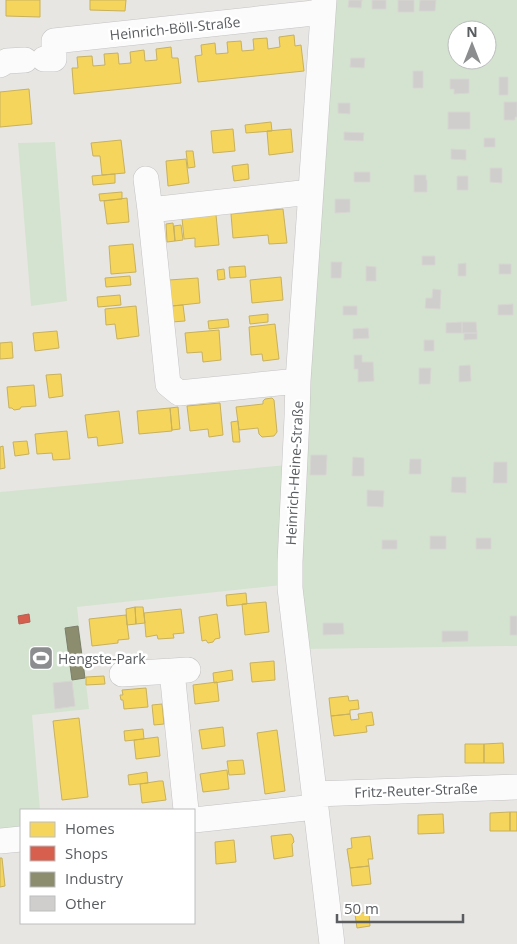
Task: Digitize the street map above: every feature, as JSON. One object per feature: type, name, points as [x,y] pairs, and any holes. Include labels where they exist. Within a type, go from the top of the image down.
[{"type":"street","name":"Heinrich-Böll-Straße","points":[[0,65],[7,61],[54,59],[54,41],[324,6]]},
{"type":"street","name":"Heinrich-Heine-Straße","points":[[324,6],[298,381],[290,588],[332,944]]},
{"type":"street","points":[[146,179],[168,384],[179,393],[298,381]]},
{"type":"street","points":[[150,210],[310,192]]},
{"type":"street","points":[[122,674],[180,670],[186,809]]},
{"type":"street","name":"Fritz-Reuter-Straße","points":[[195,820],[315,801],[517,787]]},
{"type":"street","points":[[0,841],[20,839]]},
{"type":"green space","points":[[336,0],[517,0],[517,646],[305,649],[300,528]]},
{"type":"green space","points":[[55,142],[67,301],[31,306],[18,143]]},
{"type":"green space","name":"Hengste-Park","points":[[287,465],[282,585],[77,607],[89,709],[32,715],[40,809],[20,809],[20,827],[0,830],[0,492]]},
{"type":"building: Homes","points":[[6,0],[40,0],[40,17],[6,16]]},
{"type":"building: Homes","points":[[90,0],[126,0],[125,11],[90,10]]},
{"type":"building: Homes","points":[[294,35],[295,46],[301,45],[304,71],[198,82],[195,56],[202,55],[201,45],[215,43],[216,54],[228,53],[227,42],[241,41],[242,51],[254,50],[253,39],[267,38],[268,49],[280,47],[279,37]]},
{"type":"building: Homes","points":[[171,47],[172,58],[178,58],[181,83],[74,94],[72,68],[78,68],[77,57],[92,56],[93,66],[105,65],[104,54],[118,53],[119,64],[131,63],[130,52],[144,50],[145,61],[157,60],[156,49]]},
{"type":"building: Homes","points":[[29,89],[32,124],[0,127],[0,92]]},
{"type":"building: Homes","points":[[271,122],[272,131],[246,133],[245,125]]},
{"type":"building: Homes","points":[[233,129],[235,151],[213,153],[211,131]]},
{"type":"building: Homes","points":[[291,129],[293,152],[269,155],[267,131]]},
{"type":"building: Homes","points":[[121,140],[125,173],[102,175],[100,156],[93,156],[91,143]]},
{"type":"building: Homes","points":[[186,151],[193,151],[195,167],[188,168]]},
{"type":"building: Homes","points":[[186,159],[189,183],[168,186],[166,161]]},
{"type":"building: Homes","points":[[248,164],[249,179],[234,181],[232,166]]},
{"type":"building: Homes","points":[[115,174],[115,183],[93,185],[92,176]]},
{"type":"building: Homes","points":[[122,192],[122,199],[100,201],[99,194]]},
{"type":"building: Homes","points":[[127,198],[129,222],[107,224],[104,201]]},
{"type":"building: Homes","points":[[283,209],[287,243],[269,244],[268,235],[233,238],[231,214]]},
{"type":"building: Homes","points":[[216,215],[219,245],[195,247],[195,238],[184,239],[182,218]]},
{"type":"building: Homes","points":[[173,223],[175,241],[167,242],[166,224]]},
{"type":"building: Homes","points":[[181,225],[183,240],[175,241],[174,226]]},
{"type":"building: Homes","points":[[133,244],[136,272],[111,274],[109,246]]},
{"type":"building: Homes","points":[[245,266],[246,277],[230,278],[229,267]]},
{"type":"building: Homes","points":[[224,269],[225,279],[218,280],[217,270]]},
{"type":"building: Homes","points":[[130,276],[131,285],[106,287],[105,278]]},
{"type":"building: Homes","points":[[281,277],[283,300],[252,303],[250,280]]},
{"type":"building: Homes","points":[[198,278],[200,303],[172,306],[169,280]]},
{"type":"building: Homes","points":[[120,295],[121,305],[98,307],[97,297]]},
{"type":"building: Homes","points":[[183,305],[185,321],[172,322],[171,306]]},
{"type":"building: Homes","points":[[136,306],[139,336],[117,339],[115,324],[106,325],[105,309]]},
{"type":"building: Homes","points":[[268,314],[268,322],[250,324],[249,316]]},
{"type":"building: Homes","points":[[228,319],[229,327],[209,329],[208,321]]},
{"type":"building: Homes","points":[[275,324],[279,359],[263,361],[262,354],[251,355],[249,327]]},
{"type":"building: Homes","points":[[219,330],[221,360],[203,362],[202,352],[187,353],[185,333]]},
{"type":"building: Homes","points":[[57,331],[59,348],[35,351],[33,333]]},
{"type":"building: Homes","points":[[12,342],[13,358],[0,359],[0,343]]},
{"type":"building: Homes","points":[[61,374],[63,396],[49,398],[46,375]]},
{"type":"building: Homes","points":[[34,385],[36,406],[21,407],[14,410],[9,408],[7,387]]},
{"type":"building: Homes","points":[[272,398],[274,400],[277,432],[274,436],[262,437],[259,434],[258,428],[239,430],[236,407],[263,404],[265,399]]},
{"type":"building: Homes","points":[[220,403],[223,435],[209,437],[208,429],[190,431],[187,406]]},
{"type":"building: Homes","points":[[178,407],[180,429],[172,430],[170,408]]},
{"type":"building: Homes","points":[[170,408],[172,431],[139,434],[137,411]]},
{"type":"building: Homes","points":[[119,411],[123,443],[98,446],[97,437],[88,438],[85,415]]},
{"type":"building: Homes","points":[[238,421],[240,442],[233,442],[231,422]]},
{"type":"building: Homes","points":[[67,431],[70,459],[53,460],[52,453],[37,454],[35,434]]},
{"type":"building: Homes","points":[[27,441],[29,454],[15,456],[13,442]]},
{"type":"building: Homes","points":[[3,446],[5,468],[0,469],[0,447]]},
{"type":"building: Homes","points":[[246,593],[247,604],[227,606],[226,595]]},
{"type":"building: Homes","points":[[266,602],[269,632],[245,635],[242,604]]},
{"type":"building: Homes","points":[[135,607],[136,624],[127,625],[126,609]]},
{"type":"building: Homes","points":[[135,607],[143,607],[145,623],[136,624]]},
{"type":"building: Homes","points":[[181,609],[184,633],[173,634],[174,638],[158,639],[157,635],[146,637],[144,613]]},
{"type":"building: Homes","points":[[217,614],[220,638],[208,643],[206,640],[202,641],[199,617]]},
{"type":"building: Homes","points":[[126,615],[129,639],[118,640],[118,643],[92,646],[89,619]]},
{"type":"building: Homes","points":[[274,661],[275,680],[252,682],[250,663]]},
{"type":"building: Homes","points":[[232,670],[233,680],[214,683],[213,673]]},
{"type":"building: Homes","points":[[104,676],[105,684],[86,685],[86,677]]},
{"type":"building: Homes","points":[[217,682],[219,701],[195,704],[193,685]]},
{"type":"building: Homes","points":[[146,688],[148,707],[124,709],[123,700],[121,700],[120,695],[123,695],[122,690]]},
{"type":"building: Homes","points":[[348,696],[349,701],[358,700],[359,709],[350,710],[350,714],[331,716],[329,698]]},
{"type":"building: Homes","points":[[162,704],[164,724],[154,725],[152,705]]},
{"type":"building: Homes","points":[[372,712],[374,725],[366,726],[367,732],[334,736],[331,716],[350,714],[351,720],[359,719],[358,714]]},
{"type":"building: Homes","points":[[79,718],[88,797],[62,800],[53,721]]},
{"type":"building: Homes","points":[[223,727],[225,746],[202,749],[199,730]]},
{"type":"building: Homes","points":[[143,729],[144,739],[125,741],[124,731]]},
{"type":"building: Homes","points":[[277,730],[285,791],[265,794],[257,733]]},
{"type":"building: Homes","points":[[158,737],[160,756],[136,759],[134,740]]},
{"type":"building: Homes","points":[[503,743],[504,763],[484,763],[484,744]]},
{"type":"building: Homes","points":[[465,744],[484,744],[484,763],[465,763]]},
{"type":"building: Homes","points":[[243,760],[245,774],[229,775],[227,761]]},
{"type":"building: Homes","points":[[227,770],[229,789],[203,792],[200,774]]},
{"type":"building: Homes","points":[[147,772],[148,783],[129,785],[128,775]]},
{"type":"building: Homes","points":[[163,781],[166,800],[142,803],[140,784]]},
{"type":"building: Homes","points":[[510,812],[517,812],[517,831],[510,831]]},
{"type":"building: Homes","points":[[510,812],[510,831],[490,831],[490,813]]},
{"type":"building: Homes","points":[[443,814],[444,833],[418,834],[418,815]]},
{"type":"building: Homes","points":[[291,834],[294,842],[292,844],[293,856],[274,859],[271,836]]},
{"type":"building: Homes","points":[[370,836],[373,859],[368,859],[369,866],[350,868],[347,849],[352,848],[351,838]]},
{"type":"building: Homes","points":[[234,840],[236,862],[216,864],[215,842]]},
{"type":"building: Homes","points":[[0,858],[2,858],[5,886],[0,887]]},
{"type":"building: Homes","points":[[369,866],[371,884],[352,886],[350,868]]},
{"type":"building: Homes","points":[[369,912],[370,926],[357,928],[355,914]]},
{"type":"building: Shops","points":[[29,614],[30,622],[19,624],[18,616]]},
{"type":"building: Industry","points":[[78,626],[85,678],[72,680],[65,628]]},
{"type":"building: Other","points":[[349,0],[362,0],[361,8],[348,7]]},
{"type":"building: Other","points":[[372,0],[386,0],[386,9],[372,9]]},
{"type":"building: Other","points":[[398,0],[414,0],[414,12],[398,12]]},
{"type":"building: Other","points":[[420,0],[436,0],[435,11],[419,11]]},
{"type":"building: Other","points":[[351,58],[365,58],[364,68],[350,67]]},
{"type":"building: Other","points":[[413,71],[423,71],[423,88],[413,88]]},
{"type":"building: Other","points":[[499,77],[508,77],[508,95],[499,95]]},
{"type":"building: Other","points":[[450,79],[469,79],[469,93],[454,94],[454,89],[450,89]]},
{"type":"building: Other","points":[[504,102],[517,102],[517,117],[515,117],[515,120],[504,120]]},
{"type":"building: Other","points":[[338,103],[350,103],[350,114],[338,113]]},
{"type":"building: Other","points":[[448,112],[470,112],[470,129],[448,129]]},
{"type":"building: Other","points":[[344,132],[364,133],[363,141],[344,140]]},
{"type":"building: Other","points":[[484,138],[495,138],[495,147],[484,147]]},
{"type":"building: Other","points":[[451,149],[466,150],[466,160],[451,159]]},
{"type":"building: Other","points":[[490,168],[502,168],[502,183],[490,182]]},
{"type":"building: Other","points":[[354,172],[370,172],[370,182],[354,182]]},
{"type":"building: Other","points":[[414,175],[426,175],[427,192],[414,192]]},
{"type":"building: Other","points":[[457,176],[468,176],[468,190],[457,190]]},
{"type":"building: Other","points":[[335,199],[350,199],[350,212],[335,213]]},
{"type":"building: Other","points":[[422,256],[435,256],[435,265],[422,265]]},
{"type":"building: Other","points":[[331,262],[342,262],[341,278],[331,278]]},
{"type":"building: Other","points":[[466,263],[466,276],[458,276],[458,264]]},
{"type":"building: Other","points":[[499,264],[511,264],[511,274],[499,274]]},
{"type":"building: Other","points":[[366,266],[376,267],[376,281],[366,281]]},
{"type":"building: Other","points":[[433,289],[441,290],[440,309],[425,308],[426,298],[432,298]]},
{"type":"building: Other","points":[[513,304],[513,315],[498,315],[498,305]]},
{"type":"building: Other","points":[[343,306],[357,306],[357,315],[343,315]]},
{"type":"building: Other","points":[[462,322],[476,322],[477,333],[462,333]]},
{"type":"building: Other","points":[[462,322],[462,333],[446,333],[446,323]]},
{"type":"building: Other","points":[[368,328],[369,338],[353,339],[353,329]]},
{"type":"building: Other","points":[[464,333],[477,333],[477,339],[464,340]]},
{"type":"building: Other","points":[[424,340],[434,340],[434,351],[424,351]]},
{"type":"building: Other","points":[[354,355],[362,355],[362,362],[373,362],[374,381],[358,382],[358,369],[354,369]]},
{"type":"building: Other","points":[[470,365],[471,381],[459,382],[459,366]]},
{"type":"building: Other","points":[[419,368],[431,368],[430,384],[419,384]]},
{"type":"building: Other","points":[[311,455],[327,455],[326,475],[310,475]]},
{"type":"building: Other","points":[[353,457],[364,458],[364,476],[352,476]]},
{"type":"building: Other","points":[[410,459],[421,459],[421,474],[409,474]]},
{"type":"building: Other","points":[[494,462],[507,462],[507,483],[493,483]]},
{"type":"building: Other","points":[[452,477],[466,477],[466,493],[451,492]]},
{"type":"building: Other","points":[[367,490],[384,491],[383,507],[367,506]]},
{"type":"building: Other","points":[[430,536],[446,536],[446,549],[430,549]]},
{"type":"building: Other","points":[[476,538],[491,538],[491,549],[476,549]]},
{"type":"building: Other","points":[[382,540],[397,540],[397,549],[382,549]]},
{"type":"building: Other","points":[[510,616],[517,616],[517,635],[510,635]]},
{"type":"building: Other","points":[[323,623],[343,623],[344,634],[323,635]]},
{"type":"building: Other","points":[[442,631],[468,631],[468,641],[442,642]]},
{"type":"building: Other","points":[[47,651],[48,666],[35,667],[34,652]]},
{"type":"building: Other","points":[[72,681],[75,706],[55,709],[53,683]]},
{"type":"place","name":"Hengste-Park","points":[[41,658]]}]
